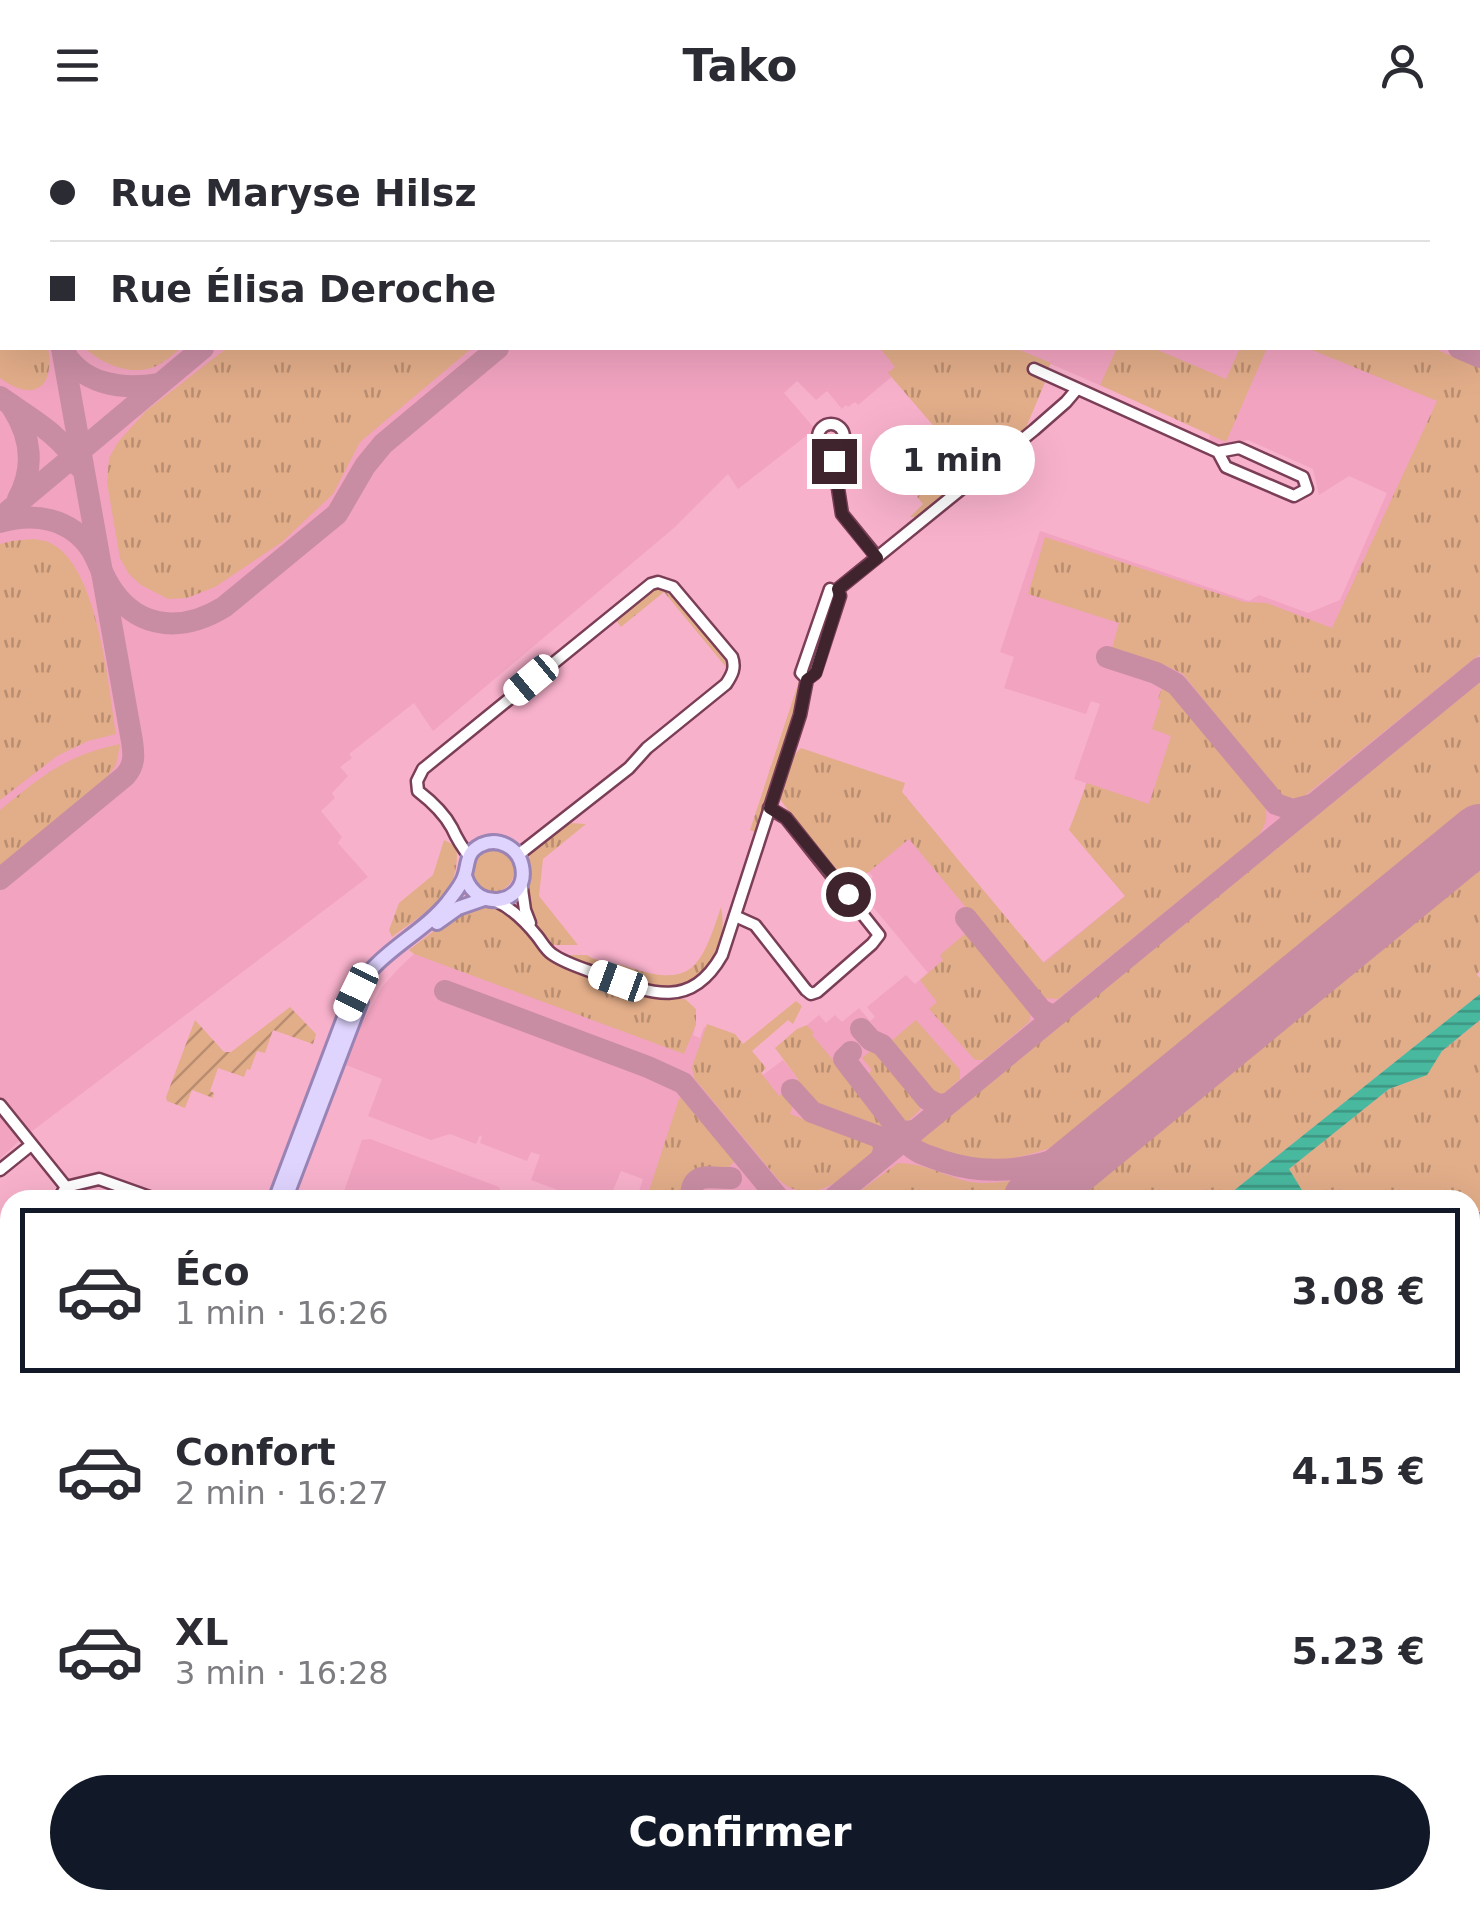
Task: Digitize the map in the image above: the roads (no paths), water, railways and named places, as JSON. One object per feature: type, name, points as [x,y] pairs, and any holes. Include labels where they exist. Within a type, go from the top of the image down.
[{"type":"main road","points":[[289,1190],[363,996],[378,974],[458,908],[511,895],[521,882],[518,855],[512,848],[494,842],[476,848],[465,866],[472,890],[490,900]]},
{"type":"main road","points":[[279,1190],[356,992],[379,963],[441,910],[465,876]]},
{"type":"street","points":[[1034,369],[1218,452],[1239,448],[1254,453],[1303,476],[1307,489],[1294,496],[1239,474],[1226,467],[1218,452]]},
{"type":"street","points":[[490,900],[518,915],[546,949],[566,962],[643,991],[671,993],[700,983],[722,955],[800,715],[807,680],[816,673],[840,596],[834,589],[1056,411],[1077,388]]},
{"type":"street","points":[[832,450],[842,514],[877,558]]},
{"type":"street","points":[[469,856],[450,825],[416,788],[423,770],[651,584],[658,582],[673,588],[732,657],[734,670],[730,678],[629,768],[518,855]]},
{"type":"street","points":[[734,916],[755,925],[811,994],[879,936],[786,818],[770,808]]},
{"type":"street","points":[[521,882],[525,910],[535,933]]},
{"type":"street","points":[[0,1106],[66,1187]]},
{"type":"street","points":[[0,1170],[30,1145]]},
{"type":"street","points":[[64,1190],[98,1179],[129,1190]]}]
